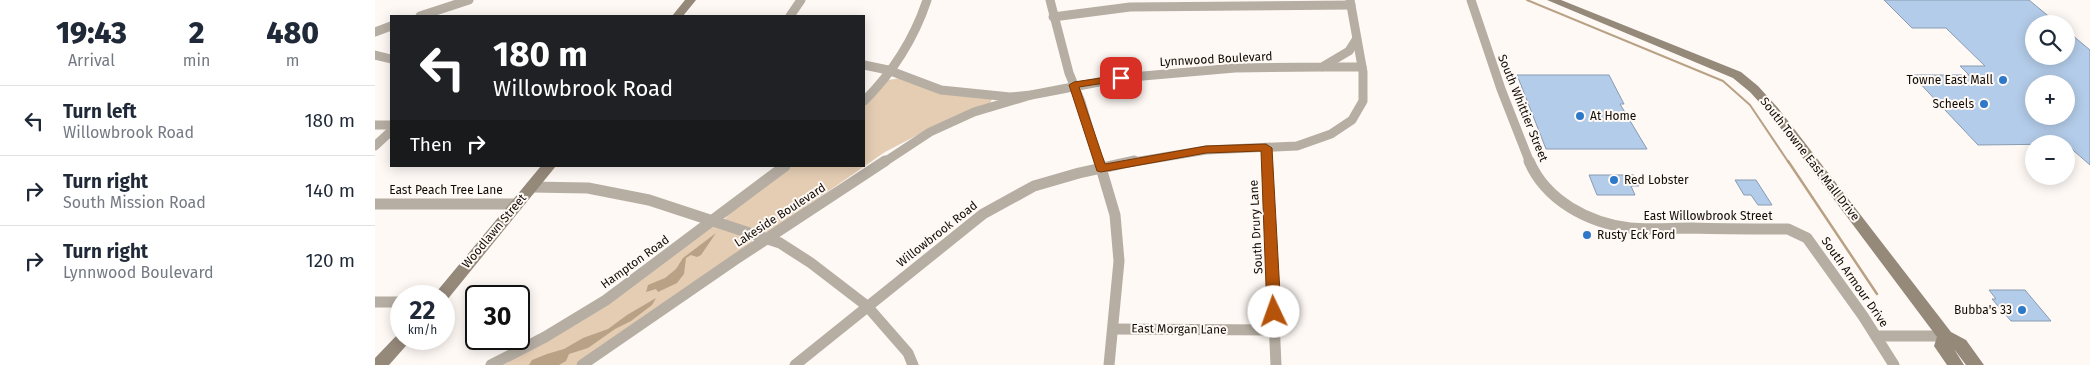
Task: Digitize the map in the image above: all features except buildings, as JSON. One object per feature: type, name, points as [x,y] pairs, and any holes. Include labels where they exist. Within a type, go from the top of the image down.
[{"type":"main road","points":[[678,15],[691,0]]},
{"type":"main road","name":"Woodlawn Street","points":[[450,285],[548,167]]},
{"type":"main road","name":"South Towne East Mall Drive","points":[[1956,365],[1942,346],[1945,336],[1960,345],[1976,365]]},
{"type":"main road","points":[[379,365],[394,350]]},
{"type":"main road","points":[[387,365],[397,350]]},
{"type":"street","points":[[423,15],[469,0]]},
{"type":"street","points":[[791,15],[801,0]]},
{"type":"street","points":[[865,100],[891,71],[917,28],[927,0]]},
{"type":"street","points":[[1049,0],[1115,215],[1119,261],[1109,365]]},
{"type":"street","name":"South Whittier Street","points":[[1471,0],[1495,77],[1533,169],[1552,192],[1578,213],[1603,224],[1632,228]]},
{"type":"street","name":"South Towne East Mall Drive","points":[[1552,0],[1737,75],[1754,89],[1779,117],[1945,336]]},
{"type":"street","points":[[1053,17],[1130,7],[1351,3]]},
{"type":"street","name":"Willowbrook Road","points":[[795,365],[983,214],[1034,186],[1101,168],[1206,150],[1297,146],[1321,139],[1352,120],[1363,101],[1362,67],[1351,3]]},
{"type":"street","points":[[375,32],[390,26]]},
{"type":"street","name":"Lynnwood Boulevard","points":[[865,65],[891,71],[941,90],[1010,96],[1031,95],[1074,85],[1121,78],[1235,68],[1322,67],[1349,51],[1356,40]]},
{"type":"street","points":[[375,56],[390,60]]},
{"type":"street","points":[[1322,67],[1362,67]]},
{"type":"street","name":"Lakeside Boulevard","points":[[582,365],[766,239],[930,132],[974,112],[1031,95]]},
{"type":"street","points":[[375,125],[390,125]]},
{"type":"street","points":[[375,146],[390,132]]},
{"type":"street","name":"South Drury Lane","points":[[1266,148],[1277,365]]},
{"type":"street","name":"Hampton Road","points":[[491,365],[545,337],[606,300],[713,222],[784,167]]},
{"type":"street","points":[[531,186],[588,188],[649,200],[779,244],[811,263],[867,306],[909,353],[913,365]]},
{"type":"street","name":"East Peach Tree Lane","points":[[375,204],[516,204]]},
{"type":"street","name":"East Willowbrook Street","points":[[1632,228],[1784,228]]},
{"type":"street","name":"South Armour Drive","points":[[1784,228],[1797,231],[1807,238],[1876,336],[1894,365]]},
{"type":"street","points":[[375,302],[390,302]]},
{"type":"street","name":"East Morgan Lane","points":[[1113,329],[1275,330]]},
{"type":"street","points":[[1876,336],[1945,336]]},
{"type":"shaded area","points":[[900,78],[992,99],[990,104],[929,129],[885,152],[865,166],[865,104],[888,80]]},
{"type":"shaded area","points":[[790,167],[863,167],[771,231],[761,233],[724,220],[730,213]]},
{"type":"shaded area","points":[[717,226],[752,238],[752,244],[576,365],[503,365],[539,346],[711,227]]},
{"type":"shaded area","points":[[716,233],[701,255],[697,257],[691,255],[686,258],[684,274],[677,283],[658,292],[656,289],[646,292],[648,285],[665,278],[676,269],[683,258]]},
{"type":"shaded area","points":[[656,298],[652,305],[631,321],[615,329],[588,348],[569,354],[566,361],[559,365],[529,365],[532,360],[564,349],[583,338],[608,329]]},
{"type":"waterway","points":[[1527,0],[1723,81],[1750,105],[1789,163]]},
{"type":"waterway","points":[[1788,161],[1877,294]]},
{"type":"place","name":"Towne East Mall","points":[[2003,80]]},
{"type":"place","name":"Scheels","points":[[1984,104]]},
{"type":"place","name":"At Home","points":[[1580,116]]},
{"type":"place","name":"Red Lobster","points":[[1614,180]]},
{"type":"place","name":"Rusty Eck Ford","points":[[1587,235]]},
{"type":"place","name":"Bubba's 33","points":[[2022,310]]},
{"type":"route","points":[[1121,78],[1074,85],[1101,168],[1155,157],[1206,150],[1266,148],[1274,312]]}]
